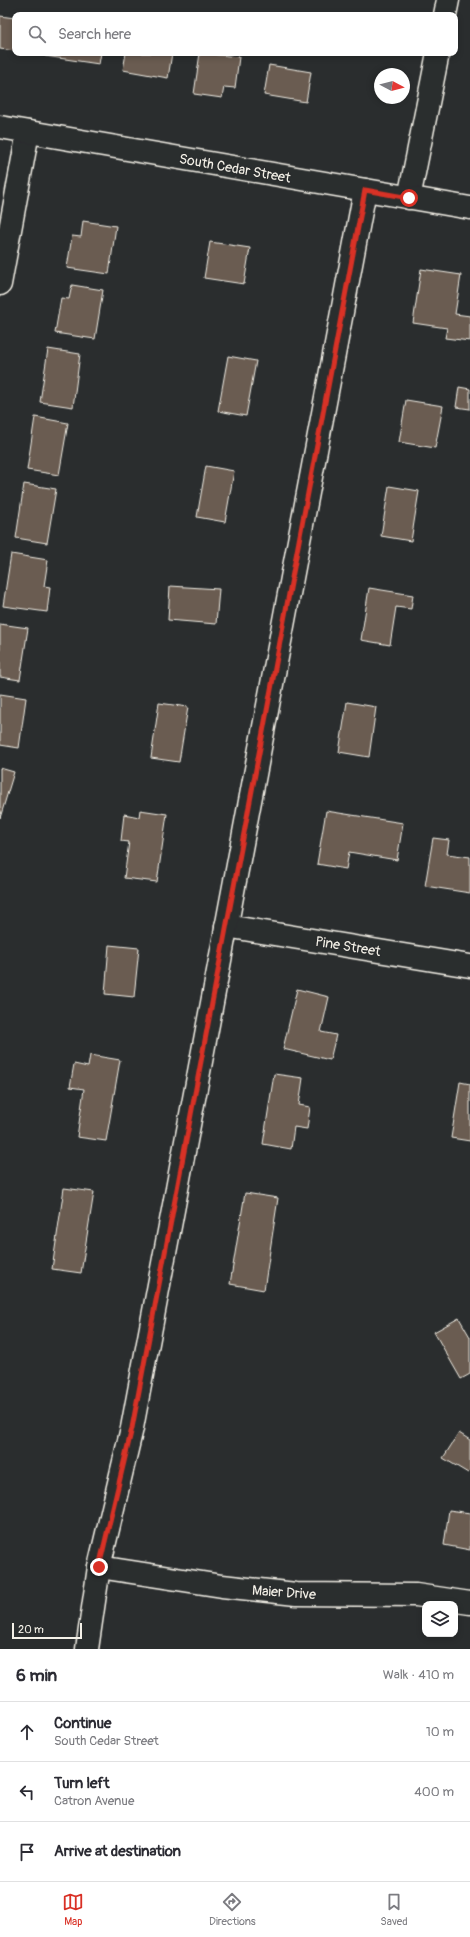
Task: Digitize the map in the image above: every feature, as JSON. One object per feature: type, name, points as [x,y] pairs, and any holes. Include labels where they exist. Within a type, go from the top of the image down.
[{"type":"street","points":[[446,12],[448,0]]},
{"type":"street","points":[[409,198],[437,56]]},
{"type":"street","name":"South Cedar Street","points":[[0,127],[470,208]]},
{"type":"street","points":[[0,284],[28,132]]},
{"type":"street","points":[[87,1649],[99,1567],[132,1428],[365,190]]},
{"type":"street","name":"Pine Street","points":[[226,926],[470,966]]},
{"type":"street","name":"Maier Drive","points":[[99,1567],[222,1586],[296,1594],[416,1595],[470,1603]]},
{"type":"building","points":[[0,16],[12,18],[12,51],[0,49]]},
{"type":"building","points":[[45,56],[100,56],[99,64]]},
{"type":"building","points":[[125,56],[172,56],[168,78],[123,70]]},
{"type":"building","points":[[200,56],[239,57],[235,88],[224,87],[222,98],[194,94]]},
{"type":"building","points":[[269,65],[311,72],[306,102],[264,95]]},
{"type":"building","points":[[83,221],[116,226],[109,274],[67,268],[72,236],[81,237]]},
{"type":"building","points":[[210,242],[250,248],[244,284],[204,278]]},
{"type":"building","points":[[421,269],[461,275],[455,314],[470,316],[470,341],[445,338],[447,328],[413,323]]},
{"type":"building","points":[[72,285],[103,290],[95,339],[55,333],[61,298],[69,299]]},
{"type":"building","points":[[48,349],[80,354],[73,407],[40,402]]},
{"type":"building","points":[[228,356],[256,361],[246,416],[218,411]]},
{"type":"building","points":[[459,387],[470,389],[470,409],[456,407]]},
{"type":"building","points":[[406,400],[443,406],[435,448],[399,442]]},
{"type":"building","points":[[35,417],[68,423],[59,475],[27,470]]},
{"type":"building","points":[[206,466],[234,471],[225,522],[197,517]]},
{"type":"building","points":[[24,484],[56,489],[47,543],[16,538]]},
{"type":"building","points":[[389,486],[419,491],[411,541],[381,536]]},
{"type":"building","points":[[11,554],[48,560],[44,586],[50,587],[47,612],[3,606]]},
{"type":"building","points":[[170,586],[219,589],[216,624],[168,620]]},
{"type":"building","points":[[369,588],[413,595],[411,609],[396,607],[390,645],[361,640]]},
{"type":"building","points":[[0,624],[28,628],[20,680],[0,677]]},
{"type":"building","points":[[0,694],[26,698],[19,748],[0,745]]},
{"type":"building","points":[[347,702],[376,707],[369,757],[339,752]]},
{"type":"building","points":[[159,703],[188,707],[179,762],[151,758]]},
{"type":"building","points":[[0,768],[14,772],[0,818]]},
{"type":"building","points":[[140,810],[167,814],[157,882],[124,878],[129,842],[121,841],[124,814],[139,817]]},
{"type":"building","points":[[326,811],[403,823],[397,860],[349,852],[346,869],[317,864]]},
{"type":"building","points":[[433,838],[449,840],[447,854],[470,857],[470,893],[425,886]]},
{"type":"building","points":[[109,945],[139,948],[134,997],[105,994]]},
{"type":"building","points":[[297,989],[329,997],[321,1032],[336,1035],[330,1060],[283,1049]]},
{"type":"building","points":[[90,1055],[120,1060],[106,1141],[77,1137],[84,1089],[70,1087],[74,1064],[88,1067]]},
{"type":"building","points":[[274,1074],[303,1078],[299,1105],[310,1107],[307,1129],[294,1127],[291,1149],[263,1144]]},
{"type":"building","points":[[460,1082],[470,1084],[470,1141],[451,1138]]},
{"type":"building","points":[[64,1188],[94,1192],[81,1273],[52,1269]]},
{"type":"building","points":[[245,1193],[278,1198],[264,1290],[230,1284]]},
{"type":"building","points":[[459,1318],[470,1337],[470,1374],[461,1379],[434,1332]]},
{"type":"building","points":[[459,1433],[470,1440],[470,1471],[468,1473],[443,1458]]},
{"type":"building","points":[[449,1510],[470,1513],[470,1550],[444,1545]]},
{"type":"route","points":[[99,1567],[132,1428],[365,190],[409,198]]}]
